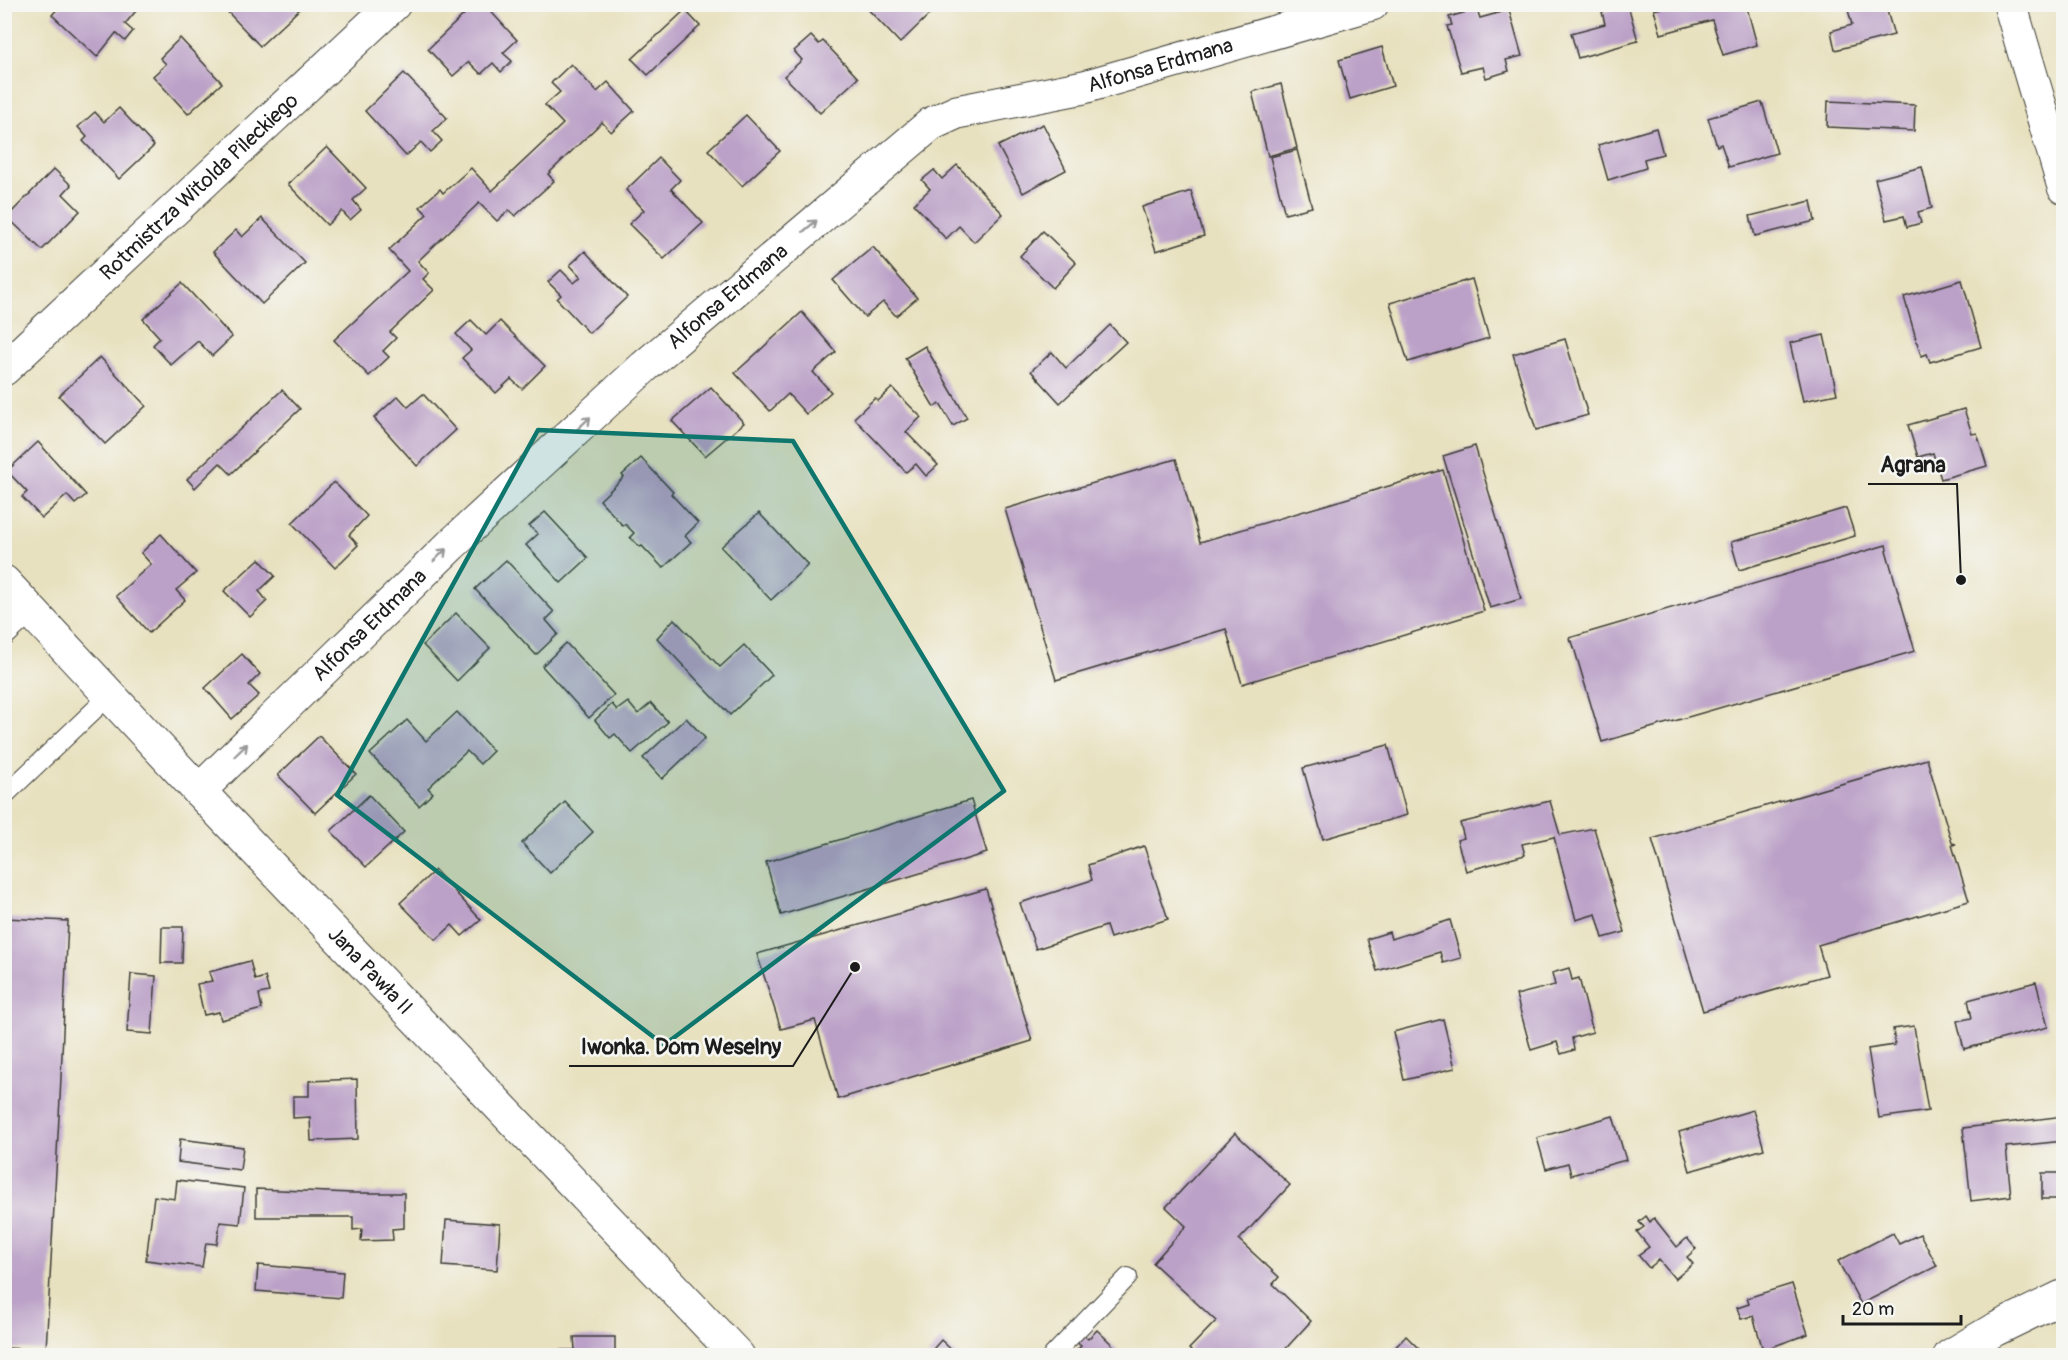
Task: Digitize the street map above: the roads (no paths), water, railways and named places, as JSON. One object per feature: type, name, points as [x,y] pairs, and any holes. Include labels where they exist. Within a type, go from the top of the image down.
[{"type":"street","name":"Rotmistrza Witolda Pileckiego","points":[[4,369],[394,4]]},
{"type":"street","name":"Alfonsa Erdmana","points":[[199,791],[451,545],[644,367],[930,124],[957,112],[1084,87],[1372,4]]},
{"type":"street","points":[[2010,4],[2064,188]]},
{"type":"street","name":"Jana Pawła II","points":[[4,582],[199,791],[738,1356]]},
{"type":"street","points":[[1950,1356],[1994,1330],[2064,1296]]},
{"type":"lane","points":[[4,638],[33,612]]},
{"type":"lane","points":[[4,796],[110,695]]},
{"type":"lane","points":[[1052,1356],[1128,1277]]},
{"type":"place","name":"Agrana","points":[[1961,580]]},
{"type":"place","name":"Iwonka. Dom Weselny","points":[[855,967]]}]
